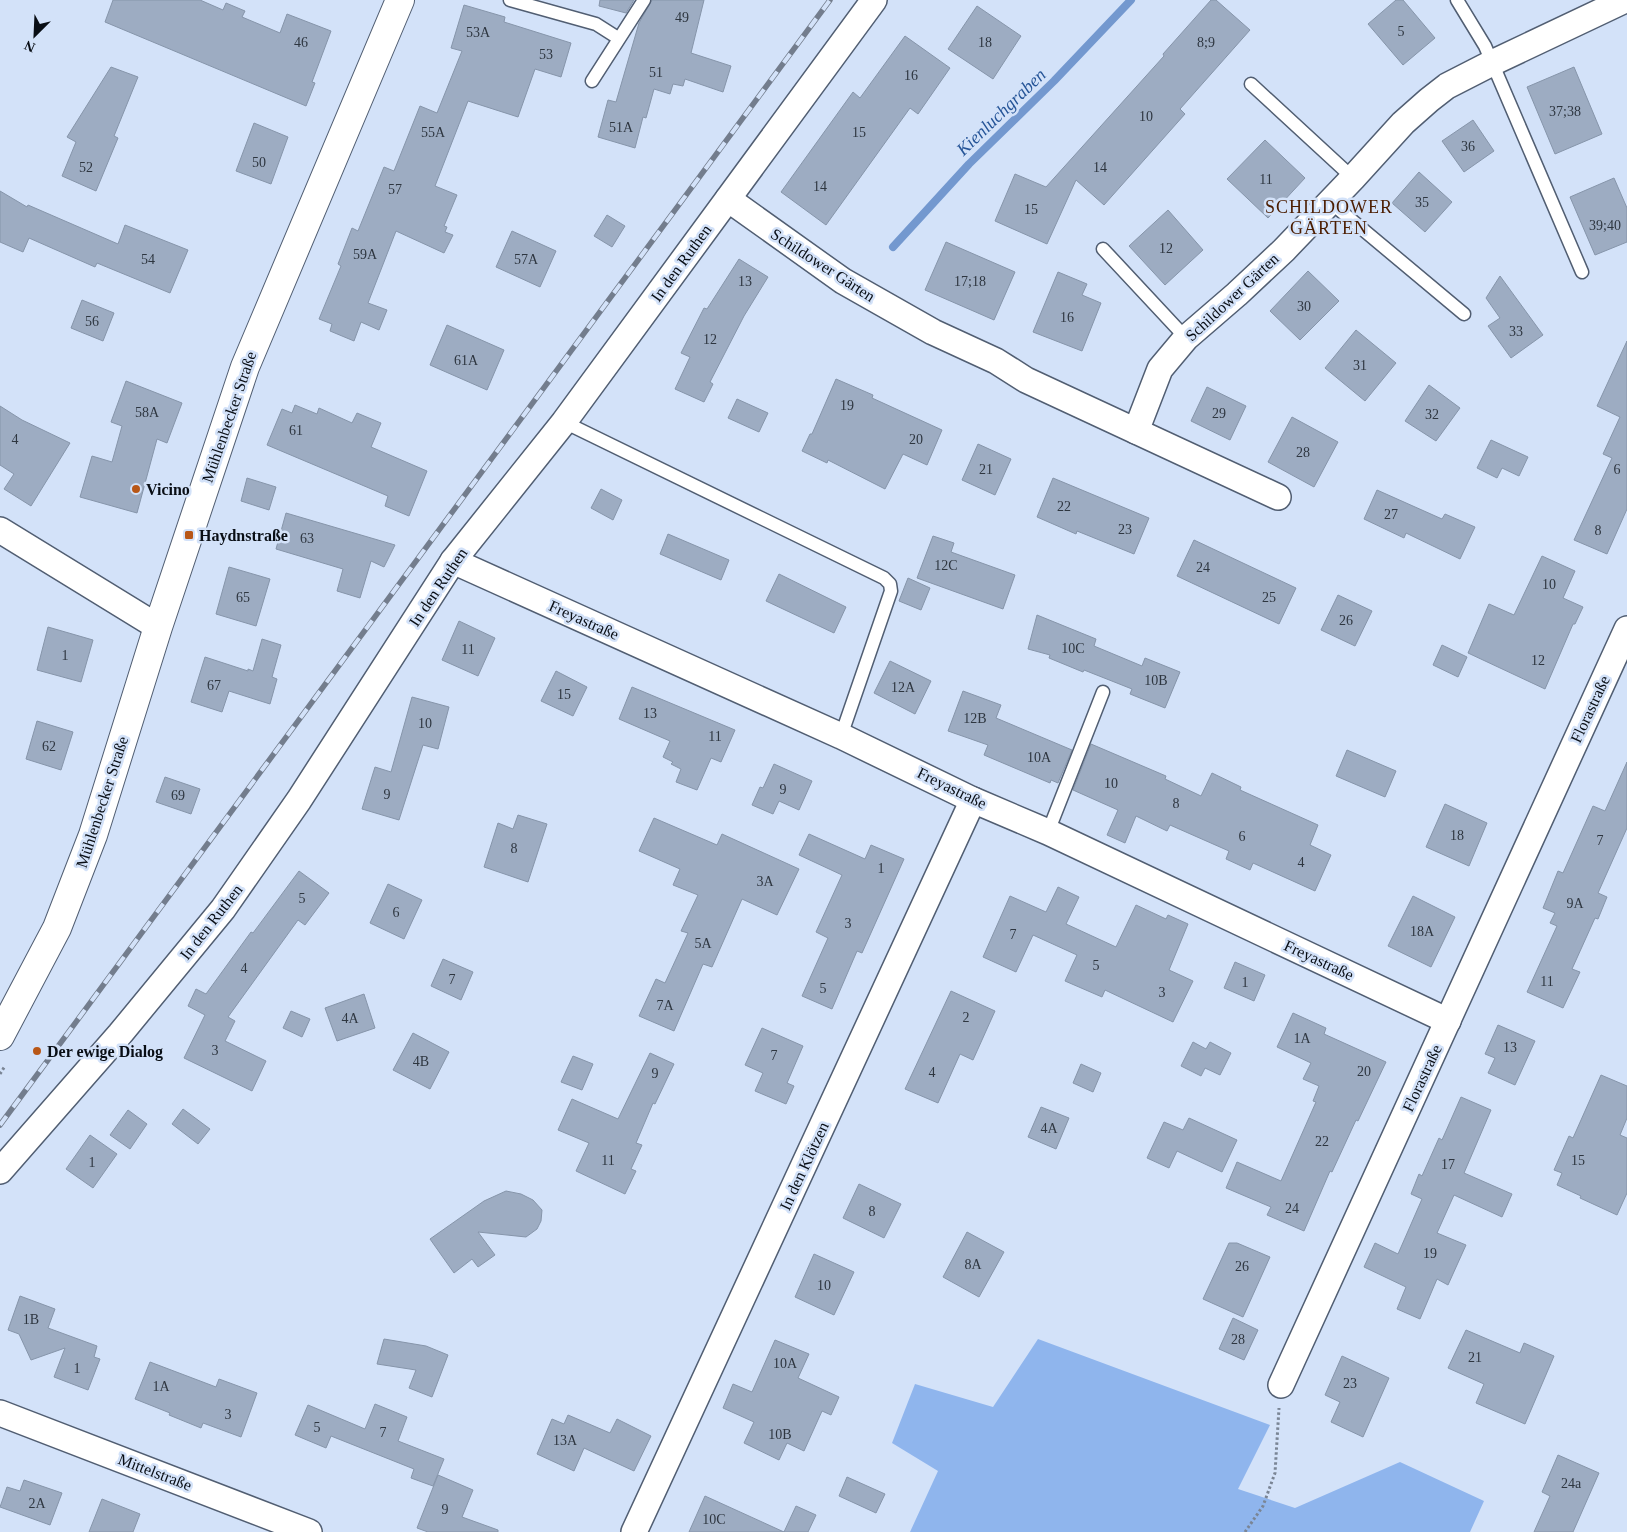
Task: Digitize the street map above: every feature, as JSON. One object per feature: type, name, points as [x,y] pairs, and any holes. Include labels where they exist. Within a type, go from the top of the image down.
[{"type":"main road","name":"Mühlenbecker Straße","points":[[0,1036],[57,928],[65,909],[93,835],[158,627],[245,367],[400,0]]},
{"type":"street","name":"In den Ruthen","points":[[0,1171],[120,1034],[223,909],[304,791],[453,561],[564,422],[874,0]]},
{"type":"street","name":"Schildower Gärten","points":[[1136,431],[1160,369],[1186,338],[1237,294],[1330,202],[1403,123],[1429,100],[1447,86],[1624,0]]},
{"type":"street","name":"Schildower Gärten","points":[[728,200],[843,281],[933,332],[996,361],[1026,380],[1278,497]]},
{"type":"street","points":[[0,530],[158,627]]},
{"type":"street","name":"Freyastraße","points":[[453,561],[841,736],[973,800],[1048,832],[1448,1021]]},
{"type":"street","name":"Florastraße","points":[[1281,1385],[1627,629]]},
{"type":"street","name":"In den Klötzen","points":[[634,1532],[973,800]]},
{"type":"street","name":"Mittelstraße","points":[[0,1413],[309,1532]]},
{"type":"lane","points":[[510,0],[596,24],[618,38]]},
{"type":"lane","points":[[592,80],[644,0]]},
{"type":"lane","points":[[1457,0],[1492,63],[1582,272]]},
{"type":"lane","points":[[1251,84],[1353,178]]},
{"type":"lane","points":[[1330,202],[1464,314]]},
{"type":"lane","points":[[1102,249],[1186,338]]},
{"type":"lane","points":[[564,422],[884,578],[890,584],[891,591],[841,736]]},
{"type":"lane","points":[[1048,832],[1103,692]]},
{"type":"path","points":[[0,1074],[5,1066]]},
{"type":"path","points":[[1245,1532],[1262,1506],[1275,1472],[1277,1420],[1281,1385]]},
{"type":"shaded area","points":[[1038,1339],[1270,1425],[1238,1489],[1295,1508],[1400,1462],[1484,1501],[1470,1532],[910,1532],[938,1471],[892,1443],[915,1384],[993,1407]]},
{"type":"building","points":[[113,0],[200,0],[223,10],[226,3],[245,11],[242,17],[280,33],[287,14],[331,31],[312,82],[315,83],[306,106],[105,22]]},
{"type":"building","points":[[600,0],[634,0],[626,13],[599,6]]},
{"type":"building","points":[[652,0],[704,0],[691,53],[731,66],[723,92],[685,79],[683,86],[673,84],[670,94],[654,89],[646,118],[643,117],[635,148],[598,137],[608,100],[616,102],[639,23]]},
{"type":"building","points":[[1211,0],[1216,0],[1250,30],[1180,109],[1185,114],[1104,205],[1076,180],[1047,244],[995,221],[1015,174],[1046,187],[1164,56],[1163,54]]},
{"type":"building","points":[[1396,0],[1403,0],[1435,38],[1403,65],[1368,24]]},
{"type":"building","points":[[464,5],[505,17],[504,22],[571,43],[561,77],[535,69],[518,117],[468,101],[435,186],[457,195],[444,226],[447,227],[445,232],[453,235],[444,253],[396,231],[368,303],[387,310],[379,330],[361,322],[354,341],[330,331],[332,324],[319,319],[341,266],[338,264],[352,228],[358,231],[384,167],[394,171],[420,106],[437,113],[462,51],[451,48]]},
{"type":"building","points":[[977,6],[1021,36],[993,79],[948,49]]},
{"type":"building","points":[[905,36],[950,68],[918,114],[910,108],[826,225],[781,192],[853,92],[860,98]]},
{"type":"building","points":[[111,67],[138,77],[114,136],[118,138],[96,191],[62,176],[76,142],[67,137]]},
{"type":"building","points":[[1574,67],[1602,134],[1555,154],[1527,87]]},
{"type":"building","points":[[1473,120],[1494,151],[1464,172],[1442,141]]},
{"type":"building","points":[[254,123],[288,137],[271,184],[236,171]]},
{"type":"building","points":[[1265,140],[1305,178],[1268,218],[1227,179]]},
{"type":"building","points":[[1419,172],[1452,202],[1425,232],[1392,203]]},
{"type":"building","points":[[1614,178],[1627,208],[1627,242],[1595,255],[1570,197]]},
{"type":"building","points":[[0,191],[27,207],[28,205],[118,244],[125,225],[188,250],[170,293],[97,263],[95,267],[29,238],[23,252],[0,242]]},
{"type":"building","points":[[1168,210],[1203,250],[1165,285],[1129,246]]},
{"type":"building","points":[[607,215],[625,226],[612,247],[594,236]]},
{"type":"building","points":[[512,231],[556,251],[540,287],[496,267]]},
{"type":"building","points":[[946,242],[1015,272],[994,320],[925,290]]},
{"type":"building","points":[[739,259],[768,277],[744,316],[710,382],[713,384],[704,402],[675,389],[690,357],[681,353],[704,308],[707,309]]},
{"type":"building","points":[[1308,271],[1339,301],[1300,340],[1270,311]]},
{"type":"building","points":[[1058,272],[1087,284],[1082,295],[1101,303],[1082,351],[1033,332]]},
{"type":"building","points":[[1500,276],[1543,335],[1511,358],[1488,326],[1500,318],[1486,298]]},
{"type":"building","points":[[82,300],[114,313],[103,341],[71,328]]},
{"type":"building","points":[[447,325],[504,350],[487,390],[430,365]]},
{"type":"building","points":[[1356,330],[1396,363],[1365,401],[1325,368]]},
{"type":"building","points":[[1627,341],[1627,509],[1607,554],[1574,540],[1612,458],[1603,454],[1620,417],[1597,406]]},
{"type":"building","points":[[836,379],[873,395],[872,398],[942,430],[927,465],[903,454],[885,489],[828,460],[827,463],[802,451],[810,434],[812,434]]},
{"type":"building","points":[[126,381],[182,403],[167,443],[157,439],[137,513],[80,497],[92,456],[112,462],[122,426],[111,422]]},
{"type":"building","points":[[1429,385],[1460,408],[1436,441],[1405,421]]},
{"type":"building","points":[[1207,387],[1246,406],[1230,440],[1191,421]]},
{"type":"building","points":[[737,399],[768,413],[759,432],[728,418]]},
{"type":"building","points":[[295,405],[317,414],[319,408],[352,423],[357,413],[381,423],[371,447],[427,471],[409,516],[385,506],[388,496],[267,445],[282,409],[292,413]]},
{"type":"building","points":[[0,406],[22,420],[70,443],[31,506],[4,489],[14,474],[0,465]]},
{"type":"building","points":[[1292,417],[1338,442],[1314,487],[1268,462]]},
{"type":"building","points":[[1491,440],[1528,457],[1519,476],[1502,468],[1497,478],[1477,468]]},
{"type":"building","points":[[978,444],[1011,459],[995,495],[962,480]]},
{"type":"building","points":[[247,478],[276,487],[269,510],[241,501]]},
{"type":"building","points":[[1053,478],[1149,518],[1134,554],[1077,531],[1076,534],[1037,517]]},
{"type":"building","points":[[601,489],[622,500],[613,520],[591,508]]},
{"type":"building","points":[[1377,490],[1442,519],[1445,514],[1475,527],[1460,559],[1406,533],[1404,538],[1364,519]]},
{"type":"building","points":[[286,513],[395,545],[384,567],[371,561],[360,598],[337,591],[343,569],[276,549]]},
{"type":"building","points":[[668,534],[729,560],[721,580],[660,554]]},
{"type":"building","points":[[933,536],[954,543],[951,552],[1015,575],[1003,609],[917,578]]},
{"type":"building","points":[[1194,540],[1296,588],[1279,624],[1177,576]]},
{"type":"building","points":[[1542,556],[1575,571],[1563,598],[1583,607],[1575,624],[1573,624],[1545,689],[1468,653],[1489,604],[1514,615]]},
{"type":"building","points":[[229,567],[270,579],[256,626],[216,614]]},
{"type":"building","points":[[779,574],[846,607],[834,633],[766,601]]},
{"type":"building","points":[[908,578],[930,588],[921,610],[899,601]]},
{"type":"building","points":[[1338,595],[1372,611],[1355,646],[1321,630]]},
{"type":"building","points":[[1037,615],[1096,639],[1094,646],[1142,666],[1145,658],[1180,672],[1165,708],[1130,694],[1132,689],[1049,658],[1050,655],[1028,649]]},
{"type":"building","points":[[459,621],[495,638],[478,676],[442,660]]},
{"type":"building","points":[[48,627],[93,640],[81,682],[37,670]]},
{"type":"building","points":[[262,639],[281,645],[272,677],[277,679],[270,704],[229,691],[222,712],[191,702],[205,657],[253,671]]},
{"type":"building","points":[[1442,645],[1467,657],[1458,677],[1433,665]]},
{"type":"building","points":[[890,661],[931,681],[915,714],[874,693]]},
{"type":"building","points":[[556,671],[587,687],[573,716],[541,701]]},
{"type":"building","points":[[632,687],[735,730],[721,762],[711,758],[697,790],[676,782],[681,769],[663,757],[670,741],[619,719]]},
{"type":"building","points":[[963,691],[1001,705],[996,718],[1072,750],[1058,783],[1051,780],[1050,783],[984,755],[988,745],[948,731]]},
{"type":"building","points":[[412,697],[449,707],[438,749],[423,745],[399,820],[362,809],[375,767],[391,772]]},
{"type":"building","points":[[37,721],[73,732],[61,770],[26,759]]},
{"type":"building","points":[[1091,744],[1166,776],[1165,779],[1201,796],[1212,773],[1241,787],[1240,790],[1318,825],[1310,845],[1331,855],[1315,891],[1253,863],[1250,870],[1226,859],[1229,851],[1170,825],[1167,831],[1136,816],[1125,843],[1107,835],[1118,810],[1073,790]]},
{"type":"building","points":[[1347,750],[1396,771],[1385,797],[1336,776]]},
{"type":"building","points":[[1627,762],[1627,828],[1598,893],[1607,897],[1598,919],[1595,918],[1572,969],[1580,972],[1563,1008],[1527,992],[1557,926],[1550,923],[1555,913],[1543,908],[1558,871],[1563,873],[1593,806],[1605,811]]},
{"type":"building","points":[[774,764],[812,781],[799,810],[779,801],[773,814],[752,805],[760,787],[763,788]]},
{"type":"building","points":[[165,777],[200,789],[191,814],[156,802]]},
{"type":"building","points":[[1445,804],[1487,823],[1469,866],[1426,847]]},
{"type":"building","points":[[518,815],[547,824],[528,882],[484,867],[498,823],[513,829]]},
{"type":"building","points":[[654,818],[717,845],[722,834],[799,869],[777,915],[742,899],[712,967],[703,964],[674,1031],[639,1016],[656,979],[665,983],[688,933],[681,931],[698,895],[673,885],[680,869],[639,851]]},
{"type":"building","points":[[809,834],[865,859],[871,845],[904,859],[862,953],[857,951],[832,1009],[802,996],[828,938],[816,932],[842,875],[799,855]]},
{"type":"building","points":[[299,871],[329,893],[305,925],[298,920],[228,1017],[235,1021],[225,1041],[266,1061],[252,1091],[184,1058],[205,1015],[188,1006],[196,989],[206,994]]},
{"type":"building","points":[[388,884],[422,900],[404,939],[370,923]]},
{"type":"building","points":[[1058,887],[1079,897],[1066,924],[1116,947],[1136,905],[1166,919],[1168,915],[1188,924],[1169,970],[1193,981],[1173,1022],[1105,990],[1102,997],[1065,981],[1077,955],[1033,935],[1016,972],[983,957],[1010,896],[1046,912]]},
{"type":"building","points":[[1413,896],[1455,917],[1431,967],[1388,946]]},
{"type":"building","points":[[443,959],[473,972],[461,1000],[431,986]]},
{"type":"building","points":[[1235,962],[1265,975],[1254,1001],[1224,988]]},
{"type":"building","points":[[951,991],[995,1011],[973,1060],[960,1054],[938,1103],[905,1089]]},
{"type":"building","points":[[364,994],[375,1028],[337,1041],[325,1008]]},
{"type":"building","points":[[291,1011],[310,1019],[302,1037],[283,1028]]},
{"type":"building","points":[[1293,1013],[1326,1028],[1324,1034],[1386,1062],[1332,1172],[1330,1171],[1304,1231],[1267,1215],[1271,1207],[1226,1188],[1237,1162],[1281,1181],[1316,1102],[1313,1101],[1319,1086],[1303,1079],[1311,1063],[1277,1047]]},
{"type":"building","points":[[1498,1025],[1535,1041],[1515,1085],[1488,1073],[1495,1058],[1485,1054]]},
{"type":"building","points":[[762,1028],[803,1046],[787,1083],[794,1086],[786,1104],[755,1091],[763,1073],[745,1065]]},
{"type":"building","points":[[413,1033],[449,1052],[430,1089],[393,1070]]},
{"type":"building","points":[[1193,1042],[1206,1049],[1210,1042],[1231,1053],[1220,1075],[1205,1068],[1201,1076],[1181,1066]]},
{"type":"building","points":[[650,1053],[674,1064],[655,1104],[653,1103],[636,1143],[642,1145],[631,1169],[636,1171],[625,1194],[576,1171],[589,1143],[558,1130],[572,1099],[618,1119]]},
{"type":"building","points":[[573,1056],[593,1064],[582,1090],[561,1082]]},
{"type":"building","points":[[1081,1064],[1101,1073],[1093,1092],[1073,1083]]},
{"type":"building","points":[[1601,1075],[1627,1086],[1627,1118],[1620,1135],[1627,1138],[1627,1193],[1617,1215],[1557,1185],[1562,1173],[1554,1170],[1569,1136],[1573,1138]]},
{"type":"building","points":[[1461,1097],[1491,1110],[1464,1173],[1512,1194],[1502,1217],[1454,1195],[1437,1233],[1466,1245],[1448,1285],[1437,1279],[1420,1319],[1397,1309],[1406,1287],[1364,1267],[1375,1243],[1398,1254],[1422,1199],[1411,1194],[1419,1174],[1422,1176],[1439,1138],[1442,1140]]},
{"type":"building","points":[[1041,1107],[1069,1118],[1056,1149],[1028,1137]]},
{"type":"building","points":[[183,1109],[210,1129],[198,1144],[172,1124]]},
{"type":"building","points":[[128,1110],[147,1124],[130,1149],[110,1135]]},
{"type":"building","points":[[1189,1118],[1237,1140],[1222,1172],[1177,1151],[1169,1168],[1147,1158],[1164,1122],[1183,1130]]},
{"type":"building","points":[[90,1135],[117,1154],[93,1188],[66,1169]]},
{"type":"building","points":[[859,1184],[901,1204],[884,1238],[843,1218]]},
{"type":"building","points":[[506,1191],[521,1194],[533,1200],[542,1210],[541,1221],[537,1229],[526,1237],[478,1232],[495,1255],[478,1267],[472,1259],[454,1273],[430,1239],[484,1201]]},
{"type":"building","points":[[967,1232],[1004,1252],[979,1297],[943,1277]]},
{"type":"building","points":[[1229,1243],[1237,1243],[1270,1257],[1243,1317],[1203,1299]]},
{"type":"building","points":[[814,1254],[854,1272],[834,1315],[795,1297]]},
{"type":"building","points":[[20,1296],[55,1309],[48,1328],[97,1346],[94,1357],[100,1359],[88,1390],[54,1377],[65,1348],[31,1360],[19,1334],[8,1330]]},
{"type":"building","points":[[1233,1318],[1258,1330],[1244,1360],[1219,1349]]},
{"type":"building","points":[[1466,1330],[1520,1353],[1524,1343],[1554,1356],[1525,1424],[1476,1403],[1484,1384],[1448,1368]]},
{"type":"building","points":[[384,1339],[426,1346],[448,1355],[432,1397],[409,1388],[416,1370],[377,1364]]},
{"type":"building","points":[[775,1340],[809,1354],[798,1378],[839,1397],[831,1415],[822,1411],[804,1451],[787,1443],[779,1460],[744,1443],[754,1422],[723,1408],[733,1384],[752,1392]]},
{"type":"building","points":[[1342,1356],[1389,1378],[1363,1437],[1331,1422],[1340,1402],[1325,1395]]},
{"type":"building","points":[[150,1362],[216,1387],[219,1379],[257,1393],[241,1437],[203,1423],[201,1428],[135,1399]]},
{"type":"building","points":[[375,1404],[407,1417],[398,1441],[444,1459],[433,1486],[411,1478],[414,1469],[331,1436],[326,1448],[295,1435],[308,1405],[365,1429]]},
{"type":"building","points":[[568,1415],[610,1433],[617,1419],[651,1436],[634,1471],[584,1448],[574,1471],[537,1454],[552,1419],[564,1424]]},
{"type":"building","points":[[1558,1455],[1599,1473],[1573,1532],[1534,1532],[1550,1496],[1542,1492]]},
{"type":"building","points":[[438,1475],[473,1490],[462,1517],[498,1530],[498,1532],[428,1532],[417,1528]]},
{"type":"building","points":[[847,1477],[885,1494],[876,1513],[839,1496]]},
{"type":"building","points":[[24,1480],[62,1493],[50,1525],[0,1507],[7,1487],[20,1491]]},
{"type":"building","points":[[705,1496],[784,1532],[689,1532]]},
{"type":"building","points":[[102,1499],[140,1514],[133,1532],[89,1532]]},
{"type":"building","points":[[796,1506],[816,1515],[808,1532],[784,1532]]},
{"type":"waterway","name":"Kienluchgraben","points":[[893,247],[969,164],[1054,81],[1131,0]]},
{"type":"railway","points":[[0,1125],[830,0]]},
{"type":"place","name":"Vicino","points":[[136,489]]},
{"type":"place","name":"Haydnstraße","points":[[189,535]]},
{"type":"place","name":"Der ewige Dialog","points":[[37,1051]]},
{"type":"district","name":"SCHILDOWER GÄRTEN","points":[[1329,217]]}]
